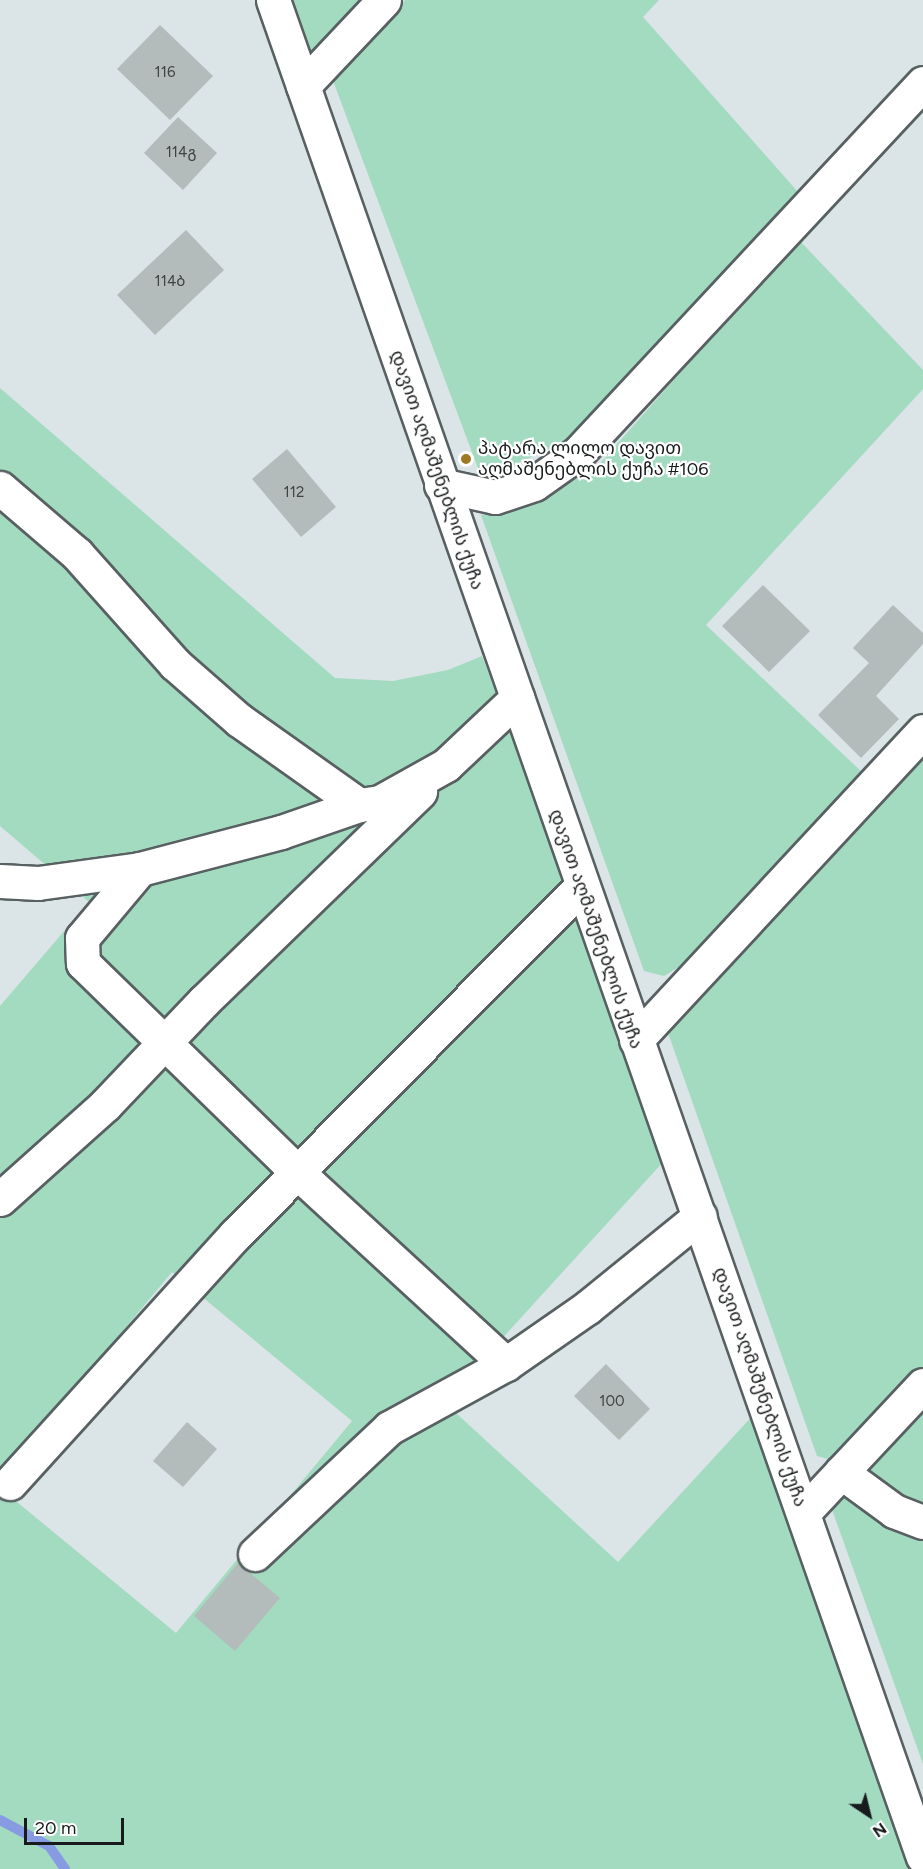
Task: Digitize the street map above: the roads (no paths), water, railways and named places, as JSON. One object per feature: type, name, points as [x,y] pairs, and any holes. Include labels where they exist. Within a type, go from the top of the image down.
[{"type":"street","name":"დავით აღმაშენებლის ქუჩა","points":[[273,0],[581,886],[700,1216],[923,1857]]},
{"type":"street","points":[[303,86],[384,0]]},
{"type":"street","points":[[441,485],[495,497],[534,484],[578,453],[923,83]]},
{"type":"street","points":[[0,488],[77,554],[175,664],[239,720],[359,805]]},
{"type":"street","points":[[0,1199],[105,1105],[446,765],[517,698]]},
{"type":"street","points":[[636,1040],[923,731]]},
{"type":"street","points":[[0,881],[38,883],[140,869],[281,832],[359,805],[380,802],[446,765]]},
{"type":"street","points":[[140,869],[82,938],[83,963],[297,1172],[506,1364]]},
{"type":"street","points":[[10,1482],[297,1172],[581,886]]},
{"type":"street","points":[[255,1554],[389,1428],[506,1364],[588,1307],[700,1216]]},
{"type":"street","points":[[804,1512],[923,1385]]},
{"type":"street","points":[[841,1472],[894,1511],[923,1522]]},
{"type":"waterway","points":[[0,1820],[49,1846],[65,1869]]},
{"type":"place","name":"პატარა ლილო დავით აღმაშენებლის ქუჩა #106","points":[[466,459]]}]
